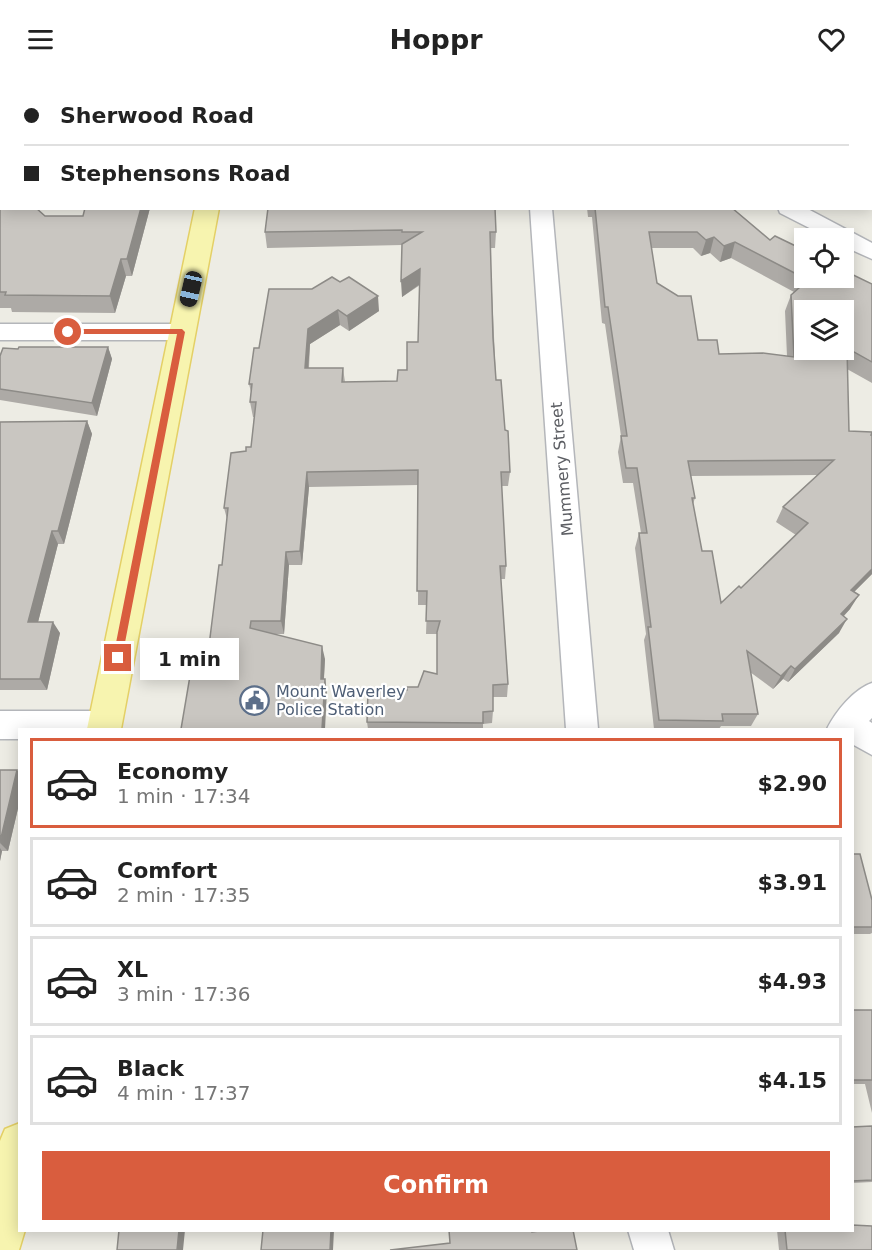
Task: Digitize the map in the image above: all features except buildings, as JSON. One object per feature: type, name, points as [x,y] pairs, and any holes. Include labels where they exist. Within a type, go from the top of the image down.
[{"type":"main road","points":[[104,727],[207,210]]},
{"type":"main road","points":[[200,250],[221,210]]},
{"type":"main road","points":[[0,1242],[18,1154]]},
{"type":"street","name":"Mummery Street","points":[[541,210],[582,728]]},
{"type":"street","points":[[792,210],[872,252]]},
{"type":"street","points":[[0,332],[182,332]]},
{"type":"street","points":[[854,731],[872,696]]},
{"type":"street","points":[[0,725],[104,727]]},
{"type":"street","points":[[649,1232],[654,1250]]},
{"type":"place","name":"Mount Waverley Police Station","points":[[255,700]]},
{"type":"route","points":[[68,332],[182,332],[118,658]]}]
